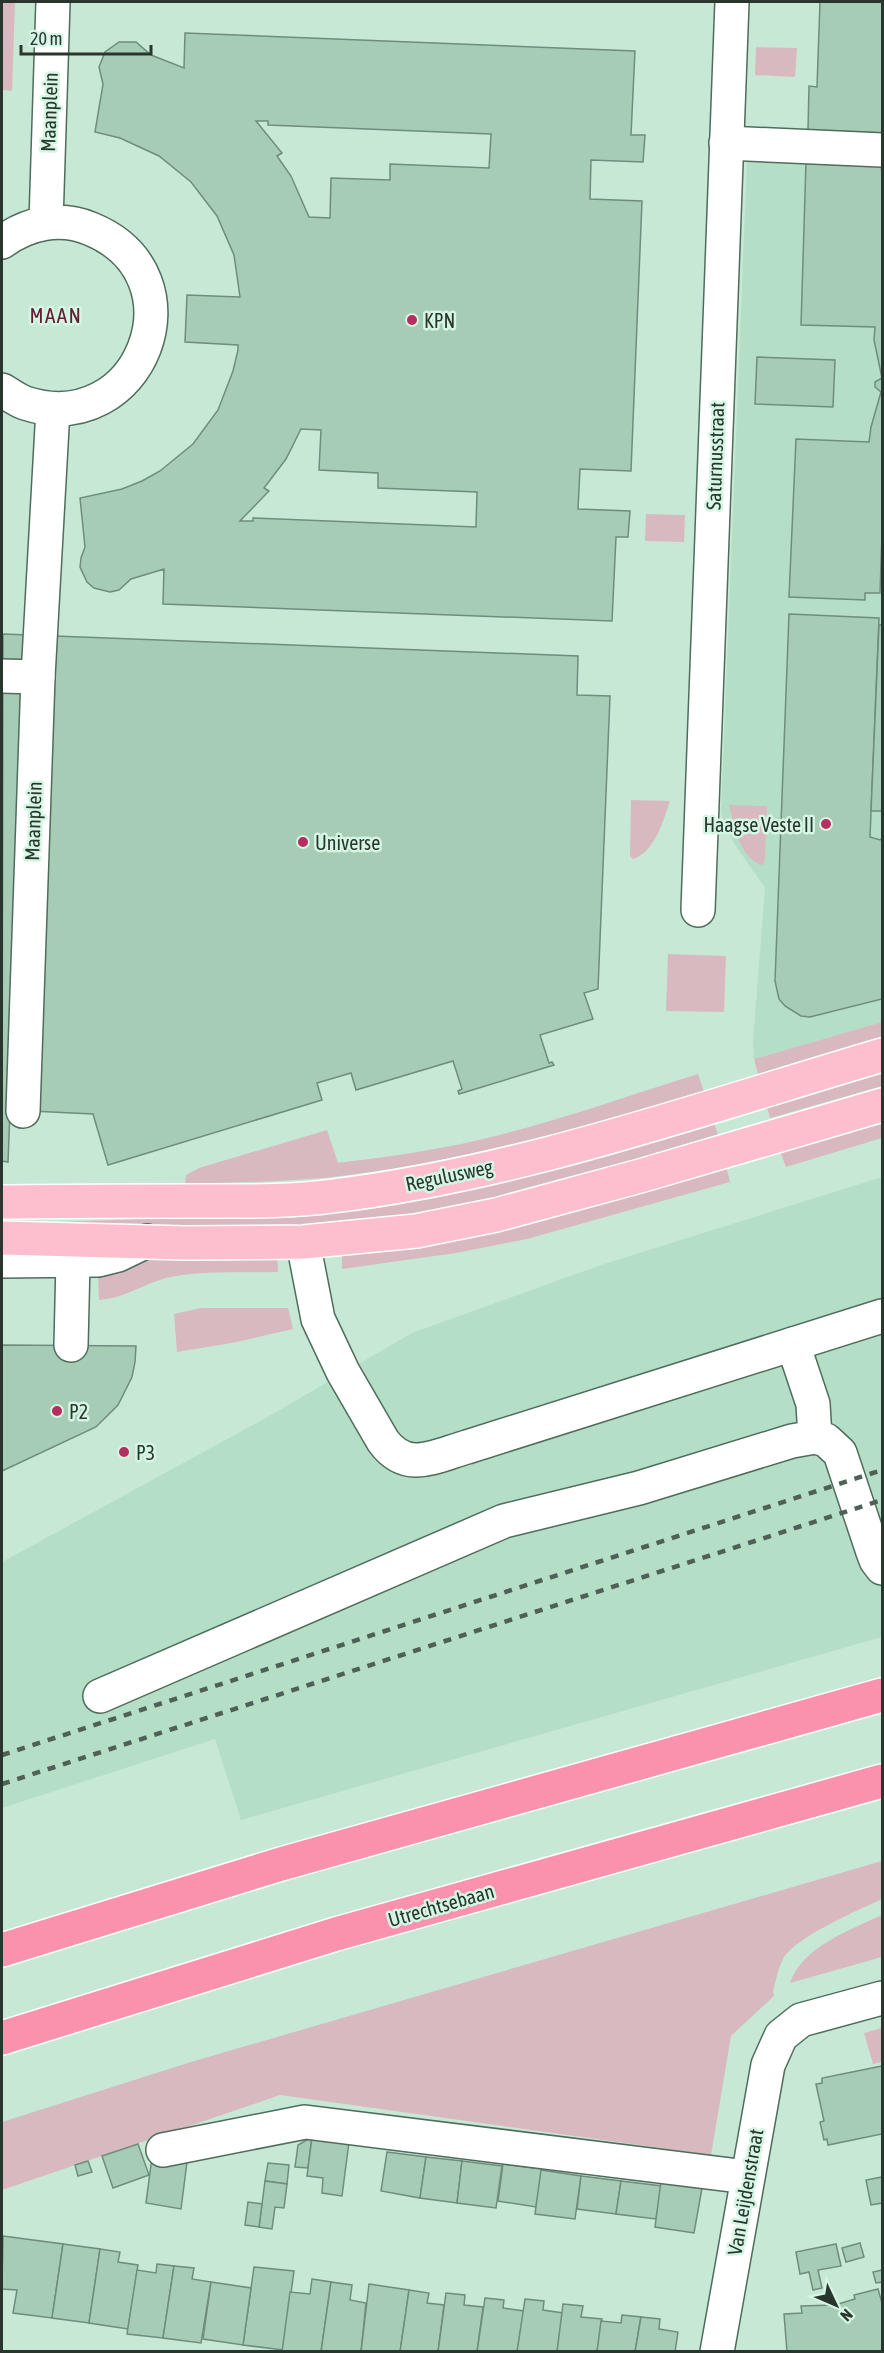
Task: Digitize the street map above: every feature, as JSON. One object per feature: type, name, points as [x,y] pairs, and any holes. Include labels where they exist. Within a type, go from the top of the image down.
[{"type":"highway","points":[[2,1950],[281,1864],[882,1695]]},
{"type":"highway","name":"Utrechtsebaan","points":[[2,2038],[336,1934],[882,1781]]},
{"type":"main road","name":"Regulusweg","points":[[2,1202],[252,1201],[330,1197],[383,1189],[473,1171],[575,1145],[882,1055]]},
{"type":"main road","points":[[2,1238],[185,1243],[303,1242],[379,1236],[484,1217],[640,1176],[882,1104]]},
{"type":"street","name":"Maanplein","points":[[46,222],[53,2]]},
{"type":"street","name":"Saturnusstraat","points":[[698,910],[732,2]]},
{"type":"street","points":[[726,143],[882,150]]},
{"type":"street","points":[[2,242],[16,231],[46,222],[79,224],[109,236],[132,258],[147,286],[152,318],[146,348],[131,374],[109,393],[82,406],[53,409],[24,403],[2,390]]},
{"type":"street","name":"Maanplein","points":[[23,1111],[15,965],[38,677],[53,409]]},
{"type":"street","points":[[2,676],[38,677]]},
{"type":"street","points":[[2,1261],[73,1262],[108,1258],[147,1241]]},
{"type":"street","points":[[303,1242],[315,1311],[325,1337],[383,1441],[392,1453],[409,1461],[425,1459],[467,1447],[882,1316]]},
{"type":"street","points":[[71,1345],[73,1262]]},
{"type":"street","points":[[793,1344],[813,1404],[814,1437]]},
{"type":"street","points":[[100,1696],[504,1521],[639,1488],[792,1441],[814,1437],[826,1440],[840,1453],[873,1551],[882,1568]]},
{"type":"street","name":"Van Leijdenstraat","points":[[717,2352],[768,2065],[781,2036],[801,2020],[882,1998]]},
{"type":"street","points":[[163,2150],[305,2122],[747,2177]]},
{"type":"shaded area","points":[[2,2],[15,2],[12,91],[2,90]]},
{"type":"shaded area","points":[[756,47],[797,48],[795,77],[755,75]]},
{"type":"shaded area","points":[[747,160],[882,166],[882,1022],[754,1059],[753,1040],[765,888],[735,845],[721,812]]},
{"type":"shaded area","points":[[646,514],[685,515],[684,542],[645,541]]},
{"type":"shaded area","points":[[631,800],[670,801],[653,843],[641,855],[633,859],[630,856]]},
{"type":"shaded area","points":[[729,805],[767,806],[763,865],[755,862],[743,849]]},
{"type":"shaded area","points":[[668,954],[726,956],[724,1012],[666,1011]]},
{"type":"shaded area","points":[[882,1022],[882,1037],[758,1074],[754,1059]]},
{"type":"shaded area","points":[[882,1070],[882,1086],[770,1118],[766,1104]]},
{"type":"shaded area","points":[[698,1074],[704,1092],[573,1129],[484,1151],[394,1169],[329,1177],[185,1184],[186,1175],[199,1168],[327,1130],[338,1163],[397,1155],[456,1145],[517,1130]]},
{"type":"shaded area","points":[[713,1119],[718,1135],[533,1189],[420,1213],[284,1226],[57,1222],[280,1214]]},
{"type":"shaded area","points":[[882,1119],[882,1138],[786,1167],[779,1149]]},
{"type":"shaded area","points":[[726,1166],[730,1182],[527,1239],[456,1253],[342,1269],[342,1249]]},
{"type":"shaded area","points":[[882,1177],[882,1637],[241,1820],[215,1739],[2,1808],[2,1562],[264,1419],[412,1333],[601,1265]]},
{"type":"shaded area","points":[[277,1253],[278,1272],[210,1273],[170,1277],[118,1296],[99,1300],[98,1275],[140,1256]]},
{"type":"shaded area","points":[[201,1308],[288,1308],[293,1329],[237,1342],[177,1352],[174,1314]]},
{"type":"shaded area","points":[[882,1861],[882,1899],[828,1925],[790,1951],[780,1966],[773,1991],[774,1996],[731,2036],[711,2155],[280,2095],[2,2190],[2,2122],[191,2062]]},
{"type":"shaded area","points":[[882,1915],[882,1957],[790,1983],[796,1970],[805,1959],[828,1941]]},
{"type":"shaded area","points":[[882,2028],[882,2062],[873,2064],[864,2033]]},
{"type":"building","points":[[820,2],[882,2],[882,133],[808,130],[809,86],[817,87]]},
{"type":"building","name":"KPN","points":[[185,33],[635,51],[631,135],[645,135],[643,162],[591,160],[590,199],[642,201],[631,471],[580,469],[578,509],[630,511],[628,537],[616,537],[612,621],[163,604],[164,569],[131,579],[119,590],[110,592],[94,588],[87,582],[80,567],[85,547],[80,498],[122,489],[142,481],[160,471],[193,444],[218,410],[233,371],[238,350],[238,345],[185,342],[187,295],[240,297],[234,255],[217,216],[191,182],[159,156],[120,138],[95,132],[103,84],[99,67],[105,52],[119,42],[136,42],[151,55],[184,68]],"holes":[[[256,121],[268,121],[268,125],[491,134],[489,168],[390,164],[390,180],[331,178],[330,218],[309,217],[291,176],[277,156],[282,153]],[[301,429],[321,430],[319,470],[378,473],[378,488],[477,492],[476,527],[253,518],[253,521],[240,521],[269,491],[264,488],[286,459]]]},
{"type":"building","points":[[806,162],[881,166],[882,378],[874,340],[875,327],[801,325]]},
{"type":"building","points":[[757,357],[835,360],[833,407],[755,404]]},
{"type":"building","points":[[882,378],[880,593],[865,593],[865,600],[789,597],[796,439],[869,442],[881,392],[875,387],[875,382]]},
{"type":"building","name":"Haagse Veste II","points":[[789,614],[879,618],[870,837],[880,840],[882,838],[882,999],[810,1017],[801,1016],[785,1006],[779,999],[775,981]]},
{"type":"building","points":[[879,625],[882,625],[882,811],[871,811]]},
{"type":"building","name":"Universe","points":[[3,634],[578,656],[577,695],[610,696],[598,989],[584,993],[593,1019],[540,1035],[549,1063],[552,1062],[554,1065],[459,1094],[458,1091],[462,1089],[453,1061],[356,1090],[351,1073],[317,1083],[322,1100],[108,1165],[93,1114],[10,1110],[8,1162],[2,1161]]},
{"type":"building","name":"P2","points":[[2,1345],[136,1346],[135,1362],[132,1377],[118,1405],[96,1427],[2,1471]]},
{"type":"building","points":[[882,2066],[882,2134],[828,2145],[827,2139],[824,2140],[820,2122],[824,2121],[816,2084],[822,2083],[822,2078]]},
{"type":"building","points":[[312,2137],[308,2168],[295,2167],[298,2145]]},
{"type":"building","points":[[312,2137],[349,2142],[342,2196],[322,2193],[323,2178],[307,2176]]},
{"type":"building","points":[[138,2144],[149,2175],[113,2188],[102,2156]]},
{"type":"building","points":[[387,2152],[426,2157],[420,2198],[381,2191]]},
{"type":"building","points":[[152,2157],[187,2162],[181,2209],[146,2203]]},
{"type":"building","points":[[426,2157],[462,2161],[457,2203],[420,2198]]},
{"type":"building","points":[[88,2161],[92,2172],[78,2176],[75,2165]]},
{"type":"building","points":[[462,2161],[502,2166],[496,2208],[457,2203]]},
{"type":"building","points":[[268,2163],[289,2165],[287,2184],[265,2181]]},
{"type":"building","points":[[503,2164],[542,2169],[536,2207],[498,2201]]},
{"type":"building","points":[[541,2170],[581,2176],[575,2219],[535,2214]]},
{"type":"building","points":[[581,2176],[621,2181],[616,2214],[577,2209]]},
{"type":"building","points":[[882,2177],[882,2203],[871,2205],[866,2180]]},
{"type":"building","points":[[265,2181],[287,2184],[284,2208],[275,2207],[272,2229],[259,2227]]},
{"type":"building","points":[[621,2181],[662,2186],[656,2219],[616,2214]]},
{"type":"building","points":[[661,2181],[702,2188],[694,2233],[655,2227]]},
{"type":"building","points":[[248,2202],[262,2204],[259,2227],[245,2225]]},
{"type":"building","points":[[3,2236],[63,2244],[52,2318],[13,2313],[17,2290],[2,2289]]},
{"type":"building","points":[[860,2243],[864,2257],[846,2262],[842,2248]]},
{"type":"building","points":[[63,2244],[100,2249],[89,2323],[52,2318]]},
{"type":"building","points":[[836,2244],[841,2266],[818,2270],[822,2288],[813,2290],[809,2272],[800,2274],[796,2252]]},
{"type":"building","points":[[100,2249],[120,2252],[118,2262],[138,2265],[128,2329],[89,2323]]},
{"type":"building","points":[[157,2264],[174,2266],[163,2338],[127,2334],[137,2270],[156,2273]]},
{"type":"building","points":[[174,2266],[194,2268],[192,2279],[211,2282],[201,2343],[163,2338]]},
{"type":"building","points":[[254,2267],[294,2271],[283,2350],[243,2345]]},
{"type":"building","points":[[882,2270],[882,2282],[876,2283],[873,2272]]},
{"type":"building","points":[[312,2279],[331,2282],[321,2352],[282,2352],[290,2292],[310,2294]]},
{"type":"building","points":[[211,2282],[251,2288],[243,2345],[203,2339]]},
{"type":"building","points":[[331,2282],[352,2285],[350,2300],[366,2303],[361,2352],[321,2352]]},
{"type":"building","points":[[369,2284],[409,2290],[400,2352],[361,2352]]},
{"type":"building","points":[[878,2289],[882,2303],[882,2352],[787,2352],[784,2314],[802,2313],[801,2306],[835,2305],[855,2299],[854,2295]]},
{"type":"building","points":[[409,2290],[429,2293],[427,2303],[444,2305],[438,2352],[400,2352]]},
{"type":"building","points":[[446,2293],[465,2295],[464,2305],[483,2307],[477,2352],[438,2352]]},
{"type":"building","points":[[485,2298],[504,2300],[503,2308],[524,2311],[517,2352],[477,2352]]},
{"type":"building","points":[[525,2299],[544,2301],[543,2310],[563,2313],[557,2352],[517,2352]]},
{"type":"building","points":[[563,2304],[583,2306],[581,2317],[602,2319],[597,2352],[557,2352]]},
{"type":"building","points":[[622,2315],[641,2317],[635,2352],[597,2352],[601,2321],[621,2323]]},
{"type":"building","points":[[641,2317],[660,2319],[659,2329],[678,2332],[675,2352],[635,2352]]},
{"type":"railway","points":[[2,1755],[882,1470]]},
{"type":"railway","points":[[2,1784],[882,1500]]},
{"type":"place","name":"KPN","points":[[412,320]]},
{"type":"place","name":"Haagse Veste II","points":[[826,824]]},
{"type":"place","name":"Universe","points":[[303,842]]},
{"type":"place","name":"P2","points":[[57,1411]]},
{"type":"place","name":"P3","points":[[124,1452]]},
{"type":"district","name":"MAAN","points":[[56,315]]}]
